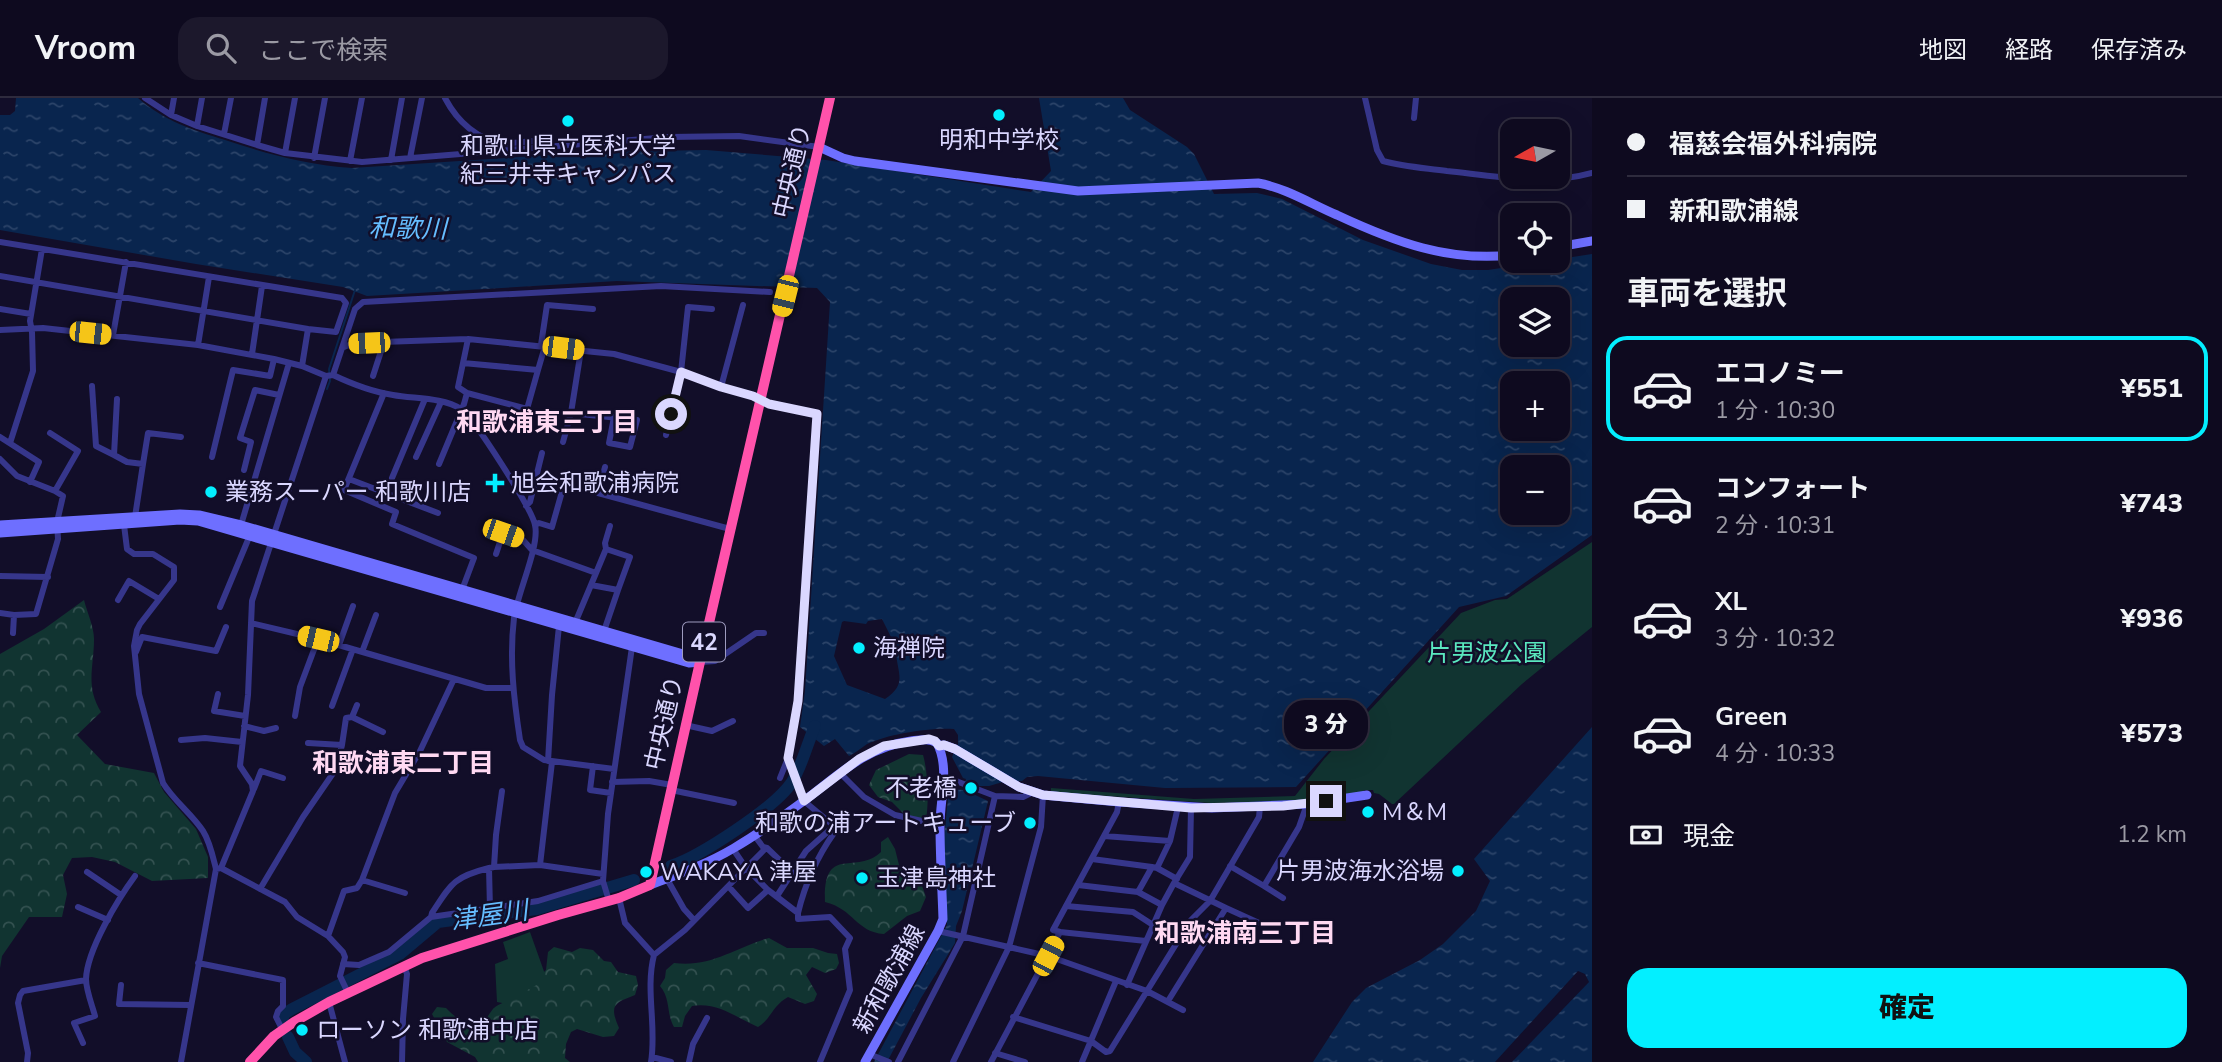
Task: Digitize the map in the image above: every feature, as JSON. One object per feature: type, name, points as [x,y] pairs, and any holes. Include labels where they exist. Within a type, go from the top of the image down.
[{"type":"highway","name":"中央通り","points":[[650,886],[699,662],[830,98]]},
{"type":"highway","points":[[250,1062],[282,1029],[329,1002],[344,986],[441,952],[650,886]]},
{"type":"street","points":[[171,115],[174,98]]},
{"type":"street","points":[[197,126],[202,98]]},
{"type":"street","points":[[224,134],[230,98]]},
{"type":"street","points":[[257,145],[265,98]]},
{"type":"street","points":[[285,153],[295,98]]},
{"type":"street","points":[[314,158],[325,98]]},
{"type":"street","points":[[350,161],[362,98]]},
{"type":"street","points":[[391,160],[402,98]]},
{"type":"street","points":[[410,158],[422,98]]},
{"type":"street","points":[[445,98],[460,122],[483,137],[505,144],[538,142],[543,148]]},
{"type":"street","points":[[1365,98],[1377,150],[1383,162],[1472,174],[1548,180],[1592,173]]},
{"type":"street","points":[[1414,118],[1416,98]]},
{"type":"street","points":[[146,99],[171,115],[197,126],[257,145],[314,158],[362,162],[627,140],[739,136],[818,151],[855,162],[1079,191],[1251,182],[1275,187],[1367,228],[1437,252],[1472,257],[1500,255]]},
{"type":"street","points":[[1570,245],[1592,241]]},
{"type":"street","points":[[0,242],[342,298],[346,303],[336,332],[0,276]]},
{"type":"street","points":[[10,443],[33,371],[31,314],[41,249]]},
{"type":"street","points":[[113,335],[125,262]]},
{"type":"street","points":[[198,345],[209,277]]},
{"type":"street","points":[[251,354],[262,286]]},
{"type":"street","points":[[253,791],[252,784],[240,766],[248,695],[252,601],[329,376],[344,347],[355,309],[363,302],[661,286],[771,292]]},
{"type":"street","points":[[468,339],[458,387],[467,393],[527,409],[543,345],[547,304],[593,309]]},
{"type":"street","points":[[721,387],[743,305]]},
{"type":"street","points":[[666,435],[681,372],[688,307],[712,309]]},
{"type":"street","points":[[0,309],[31,314]]},
{"type":"street","points":[[0,330],[31,327],[198,345],[251,354],[302,366],[384,393],[440,402],[461,409],[486,439],[535,525],[536,534],[516,609],[512,688],[520,740],[523,747],[550,761],[614,769]]},
{"type":"street","points":[[302,366],[308,329]]},
{"type":"street","points":[[344,347],[354,343],[468,339],[614,354],[681,372],[769,404],[817,414],[798,701],[790,760],[780,778]]},
{"type":"street","points":[[373,376],[384,342]]},
{"type":"street","points":[[563,442],[581,350]]},
{"type":"street","points":[[212,457],[233,370],[270,376],[274,359]]},
{"type":"street","points":[[241,524],[289,363]]},
{"type":"street","points":[[463,363],[538,370]]},
{"type":"street","points":[[92,386],[96,446],[127,462],[143,464]]},
{"type":"street","points":[[244,471],[251,442],[240,438],[255,390],[279,395]]},
{"type":"street","points":[[384,393],[344,490],[396,512],[392,524],[474,558],[462,590]]},
{"type":"street","points":[[439,464],[467,393]]},
{"type":"street","points":[[114,455],[117,399]]},
{"type":"street","points":[[392,478],[425,399]]},
{"type":"street","points":[[416,457],[440,402]]},
{"type":"street","points":[[570,413],[614,417],[637,420],[630,447],[609,443],[614,417]]},
{"type":"street","points":[[50,433],[78,451],[55,491]]},
{"type":"street","points":[[135,517],[148,433],[181,437]]},
{"type":"street","points":[[0,437],[39,462],[30,482]]},
{"type":"street","points":[[526,506],[530,502],[542,453]]},
{"type":"street","points":[[0,459],[17,476],[63,496],[58,539],[36,614],[0,613]]},
{"type":"street","points":[[605,467],[598,493],[730,529]]},
{"type":"street","points":[[535,525],[539,523],[552,527],[567,474]]},
{"type":"street","points":[[349,479],[438,513]]},
{"type":"street","points":[[0,533],[135,517],[199,515],[241,524],[272,538],[690,656],[699,662]]},
{"type":"street","points":[[0,525],[124,525],[198,521],[272,538],[462,590],[559,625],[689,663],[715,661],[756,633],[764,633]]},
{"type":"street","points":[[124,525],[127,549],[134,554],[153,555],[174,567],[174,580],[137,630],[134,656],[139,694],[163,783],[171,796],[203,831],[218,868],[285,902],[297,916],[328,936],[343,952],[344,986]]},
{"type":"street","points":[[575,623],[606,549],[610,526]]},
{"type":"street","points":[[492,527],[523,540],[532,550],[596,573]]},
{"type":"street","points":[[496,554],[503,533]]},
{"type":"street","points":[[220,607],[250,535]]},
{"type":"street","points":[[604,631],[630,557],[606,549]]},
{"type":"street","points":[[0,576],[48,577]]},
{"type":"street","points":[[118,600],[129,581],[159,599]]},
{"type":"street","points":[[591,585],[618,590]]},
{"type":"street","points":[[339,645],[353,606]]},
{"type":"street","points":[[13,633],[14,615]]},
{"type":"street","points":[[362,652],[376,615]]},
{"type":"street","points":[[251,624],[318,639],[486,688],[512,688]]},
{"type":"street","points":[[540,865],[559,625]]},
{"type":"street","points":[[134,656],[142,637],[216,651],[226,627]]},
{"type":"street","points":[[295,716],[300,687],[318,639]]},
{"type":"street","points":[[632,647],[612,782],[603,880],[625,923],[654,955]]},
{"type":"street","points":[[332,706],[353,649]]},
{"type":"street","points":[[328,936],[344,891],[357,888],[362,880],[395,793],[420,751],[454,679]]},
{"type":"street","points":[[218,694],[214,711],[245,716]]},
{"type":"street","points":[[352,717],[357,705]]},
{"type":"street","points":[[261,889],[335,769],[346,719],[352,717],[383,732]]},
{"type":"street","points":[[685,725],[712,731],[733,721]]},
{"type":"street","points":[[243,726],[264,731],[276,728]]},
{"type":"street","points":[[181,740],[205,738],[242,742]]},
{"type":"street","points":[[650,886],[733,849],[804,801],[859,759],[884,746],[929,739],[939,746],[955,749],[1031,793],[1043,795],[1191,808],[1307,804],[1367,795]]},
{"type":"street","points":[[308,743],[342,745]]},
{"type":"street","name":"新和歌浦線","points":[[870,1057],[941,931],[943,919],[940,825],[943,761],[939,746]]},
{"type":"street","points":[[777,896],[809,849],[834,826],[804,801],[790,760]]},
{"type":"street","points":[[593,766],[590,790],[611,793]]},
{"type":"street","points":[[181,1062],[218,868],[261,771],[283,778]]},
{"type":"street","points":[[840,773],[863,797],[895,816],[940,825]]},
{"type":"street","points":[[943,776],[995,796],[1023,797],[1031,793]]},
{"type":"street","points":[[612,782],[649,781],[734,803]]},
{"type":"street","points":[[490,909],[491,867],[502,792]]},
{"type":"street","points":[[953,1062],[1009,947],[1041,827],[1043,795]]},
{"type":"street","points":[[898,1062],[961,935],[995,796]]},
{"type":"street","points":[[1119,802],[1117,812],[1053,930],[1146,941]]},
{"type":"street","points":[[1264,886],[1299,827],[1307,804]]},
{"type":"street","points":[[1138,892],[1170,841],[1178,807]]},
{"type":"street","points":[[1013,1017],[1091,1041],[1106,1052],[1111,1051],[1191,920],[1210,901],[1259,817],[1260,807]]},
{"type":"street","points":[[1127,985],[1162,905],[1190,857],[1191,808]]},
{"type":"street","points":[[820,1062],[849,990],[845,948],[850,938],[830,917],[799,919],[798,913],[819,856],[834,833],[831,830]]},
{"type":"street","points":[[754,835],[763,847],[793,873]]},
{"type":"street","points":[[1104,836],[1170,841]]},
{"type":"street","points":[[671,1062],[651,1060],[651,976],[654,955],[678,937],[729,887],[764,850],[763,847]]},
{"type":"street","points":[[733,849],[746,868],[768,890],[798,913]]},
{"type":"street","points":[[809,849],[819,856]]},
{"type":"street","points":[[1092,859],[1155,867],[1210,901],[1259,923]]},
{"type":"street","points":[[431,918],[452,883],[473,872],[491,867],[540,865],[603,880]]},
{"type":"street","points":[[1230,866],[1283,898]]},
{"type":"street","points":[[87,872],[121,895]]},
{"type":"street","points":[[83,1043],[74,1023],[95,1016],[86,980],[98,940],[121,895],[135,876]]},
{"type":"street","points":[[667,879],[684,909],[694,920]]},
{"type":"street","points":[[362,880],[405,893]]},
{"type":"street","points":[[343,964],[359,965],[389,952],[431,918],[538,901],[603,880]]},
{"type":"street","points":[[1078,885],[1138,892],[1162,905]]},
{"type":"street","points":[[729,887],[748,908],[768,890]]},
{"type":"street","points":[[1066,906],[1133,912],[1153,925]]},
{"type":"street","points":[[78,907],[108,920]]},
{"type":"street","points":[[1168,1001],[1226,908]]},
{"type":"street","points":[[941,931],[1048,956],[1147,990],[1183,1010]]},
{"type":"street","points":[[991,1062],[1060,932]]},
{"type":"street","points":[[198,963],[283,979],[283,1006],[276,1014],[276,1020],[282,1029]]},
{"type":"street","points":[[402,1062],[407,974],[404,966]]},
{"type":"street","points":[[27,1062],[18,1003],[20,995],[23,991],[86,980]]},
{"type":"street","points":[[1082,1062],[1116,981]]},
{"type":"street","points":[[121,985],[119,1004],[190,1005]]},
{"type":"street","points":[[329,1002],[345,1062]]},
{"type":"street","points":[[689,1062],[693,1044],[707,1018]]},
{"type":"street","points":[[995,1053],[1025,1062]]},
{"type":"street","points":[[870,1057],[889,1062]]},
{"type":"green space","name":"片男波公園","points":[[1592,542],[1592,627],[1522,684],[1394,804],[1373,790],[1296,801],[1211,803],[1051,792],[1051,788],[1194,799],[1295,796],[1324,759],[1461,613],[1495,600],[1507,599]]},
{"type":"green space","points":[[84,600],[94,634],[93,694],[101,712],[77,735],[105,764],[154,773],[164,792],[196,829],[208,857],[208,878],[152,881],[115,862],[92,857],[72,858],[63,875],[67,894],[62,917],[29,917],[2,956],[0,968],[0,654],[44,629]]},
{"type":"green space","points":[[909,754],[923,755],[928,787],[926,819],[906,816],[892,802],[878,797],[869,785],[876,770]]},
{"type":"green space","points":[[888,837],[895,849],[900,869],[921,883],[926,897],[920,911],[907,916],[884,934],[867,929],[843,910],[825,902],[829,873],[843,864],[871,859],[881,852],[881,842]]},
{"type":"green space","points":[[530,932],[546,977],[528,996],[513,1005],[497,1002],[495,964],[508,959],[503,942]]},
{"type":"green space","points":[[769,938],[787,948],[813,948],[837,954],[839,963],[836,969],[825,973],[812,967],[806,975],[817,994],[814,1001],[805,1004],[788,997],[758,1027],[718,1008],[692,1006],[682,1027],[674,1027],[666,996],[660,986],[666,970],[674,963],[712,960]]},
{"type":"green space","points":[[554,947],[572,952],[580,948],[593,950],[604,961],[611,962],[618,972],[636,976],[638,985],[635,995],[615,1006],[614,1014],[619,1028],[614,1036],[603,1037],[577,1029],[571,1032],[566,1044],[565,1058],[570,1062],[478,1062],[475,1057],[447,1042],[432,1014],[437,1007],[446,1008],[464,1021],[486,1019],[497,1005],[512,1000],[522,991],[538,984],[546,970],[548,952]]},
{"type":"water","name":"和歌川","points":[[16,98],[138,98],[169,119],[213,136],[287,158],[352,168],[597,152],[706,150],[826,160],[1031,192],[1051,171],[1039,98],[1123,98],[1130,110],[1194,154],[1214,194],[1257,193],[1282,199],[1363,240],[1431,264],[1462,270],[1500,268],[1500,273],[1570,273],[1570,257],[1592,254],[1592,535],[1506,596],[1459,607],[1296,787],[1165,788],[1038,776],[1027,777],[1022,781],[976,786],[973,794],[988,801],[956,926],[955,943],[921,998],[887,1062],[874,1062],[947,925],[944,838],[949,789],[963,790],[966,779],[952,757],[958,744],[958,735],[954,729],[922,730],[886,737],[867,744],[849,756],[835,739],[824,746],[800,727],[805,691],[830,302],[817,288],[617,281],[367,296],[343,287],[0,230],[0,115],[10,115],[15,111]],"holes":[[[882,619],[893,641],[900,679],[896,689],[885,699],[847,685],[834,656],[842,622],[866,624],[868,621]]]},
{"type":"water","points":[[1592,727],[1592,1062],[1313,1062],[1352,1002],[1366,988],[1420,960],[1443,944],[1476,911],[1490,881],[1474,859]]},
{"type":"pier","points":[[1578,971],[1585,974],[1589,982],[1512,1062],[1495,1062]]},
{"type":"waterway","points":[[327,389],[330,381],[329,369],[355,290]]},
{"type":"waterway","name":"津屋川","points":[[671,866],[699,853],[736,830],[783,792],[796,776],[815,726]]},
{"type":"waterway","name":"津屋川","points":[[283,1018],[284,1014],[292,1009],[400,954],[438,922],[537,909],[634,880]]},
{"type":"waterway","name":"津屋川","points":[[288,1037],[295,1052],[306,1062]]},
{"type":"place","name":"明和中学校","points":[[999,115]]},
{"type":"place","name":"和歌山県立医科大学 紀三井寺キャンパス","points":[[568,121]]},
{"type":"place","name":"旭会和歌浦病院","points":[[495,483]]},
{"type":"place","name":"業務スーパー 和歌川店","points":[[211,492]]},
{"type":"place","name":"海禅院","points":[[859,648]]},
{"type":"place","name":"不老橋","points":[[971,788]]},
{"type":"place","name":"M＆M","points":[[1368,812]]},
{"type":"place","name":"和歌の浦アートキューブ","points":[[1030,823]]},
{"type":"place","name":"片男波海水浴場","points":[[1458,871]]},
{"type":"place","name":"WAKAYA 津屋","points":[[646,872]]},
{"type":"place","name":"玉津島神社","points":[[862,878]]},
{"type":"place","name":"ローソン 和歌浦中店","points":[[302,1030]]},
{"type":"district","name":"和歌浦東三丁目","points":[[547,422]]},
{"type":"district","name":"和歌浦東二丁目","points":[[403,763]]},
{"type":"district","name":"和歌浦南三丁目","points":[[1245,933]]},
{"type":"route","points":[[671,414],[681,372],[769,404],[817,414],[798,701],[788,758],[804,801],[859,759],[884,746],[929,739],[939,746],[955,749],[1031,793],[1043,795],[1191,808],[1283,806],[1326,801]]}]
